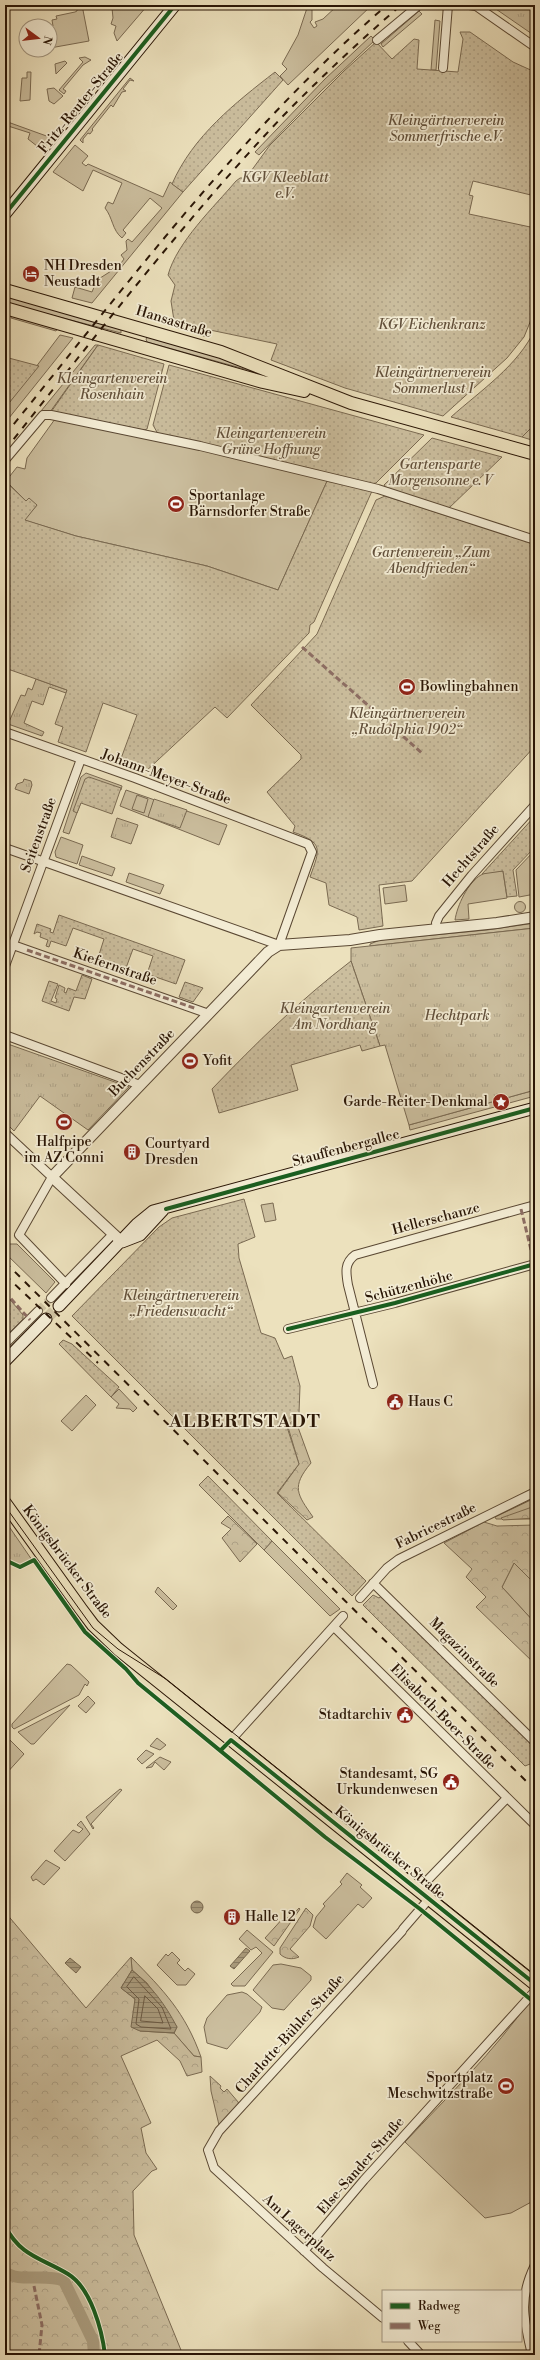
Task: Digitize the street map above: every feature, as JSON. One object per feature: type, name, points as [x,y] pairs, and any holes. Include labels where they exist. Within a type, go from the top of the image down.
[{"type":"main road","points":[[163,19],[169,5]]},
{"type":"main road","name":"Fritz-Reuter-Straße","points":[[5,214],[175,5]]},
{"type":"main road","name":"Hansastraße","points":[[5,290],[221,352],[331,396]]},
{"type":"main road","name":"Hansastraße","points":[[5,308],[264,382],[331,396],[535,454]]},
{"type":"main road","name":"Stauffenbergallee","points":[[55,1302],[122,1242],[140,1235],[163,1210],[535,1108]]},
{"type":"main road","points":[[5,1361],[46,1319]]},
{"type":"main road","name":"Königsbrücker Straße","points":[[5,1504],[93,1625],[118,1649],[535,1984]]},
{"type":"street","points":[[377,40],[419,5]]},
{"type":"street","points":[[443,68],[448,5]]},
{"type":"street","points":[[474,5],[535,47]]},
{"type":"street","points":[[5,460],[43,415],[55,416],[193,444],[378,489],[535,540]]},
{"type":"street","name":"Johann-Meyer-Straße","points":[[5,732],[308,844],[312,852],[279,946]]},
{"type":"street","name":"Seitenstraße","points":[[5,966],[81,759]]},
{"type":"street","name":"Hechtstraße","points":[[437,930],[436,923],[439,916],[472,876],[535,805]]},
{"type":"street","points":[[5,848],[279,946],[356,939],[380,934],[437,930],[535,917]]},
{"type":"street","name":"Kiefernstraße","points":[[13,945],[209,1014]]},
{"type":"street","name":"Buchenstraße","points":[[66,1284],[19,1235],[52,1177],[268,952],[279,946]]},
{"type":"street","points":[[5,1035],[140,1085]]},
{"type":"street","points":[[5,1133],[122,1242]]},
{"type":"street","name":"Hellerschanze","points":[[356,1312],[348,1285],[347,1264],[355,1255],[535,1205]]},
{"type":"street","name":"Stauffenbergallee","points":[[55,1302],[66,1284],[113,1234]]},
{"type":"street","name":"Schützenhöhe","points":[[288,1329],[535,1264]]},
{"type":"street","points":[[5,1344],[38,1311]]},
{"type":"street","points":[[356,1312],[373,1384]]},
{"type":"street","name":"Fabricestraße","points":[[360,1598],[373,1583],[399,1559],[535,1492]]},
{"type":"street","name":"Magazinstraße","points":[[373,1583],[535,1742]]},
{"type":"street","points":[[230,1740],[343,1616]]},
{"type":"street","name":"Elisabeth-Boer-Straße","points":[[334,1627],[535,1825]]},
{"type":"street","points":[[418,1890],[507,1798]]},
{"type":"street","name":"Charlotte-Bühler-Straße","points":[[208,2150],[219,2131],[396,1938],[402,1929],[410,1922],[429,1899]]},
{"type":"street","name":"Else-Sander-Straße","points":[[304,2251],[364,2180],[535,1991]]},
{"type":"street","name":"Am Lagerplatz","points":[[208,2150],[214,2168],[304,2251],[382,2317]]},
{"type":"street","points":[[532,2355],[523,2315],[523,2306],[535,2265]]},
{"type":"street","points":[[409,2342],[421,2355]]},
{"type":"green space","points":[[77,5],[82,5],[89,41],[58,47],[58,18],[56,16],[77,11]]},
{"type":"green space","points":[[118,5],[147,6],[117,41],[114,33],[116,26],[111,24],[113,18],[112,8]]},
{"type":"green space","points":[[308,5],[312,5],[312,20],[310,22],[314,28],[317,26],[315,22],[323,19],[338,5],[372,5],[288,85],[280,76],[287,69],[282,64],[298,35]]},
{"type":"green space","points":[[493,5],[535,5],[535,36],[493,7]]},
{"type":"green space","points":[[419,11],[422,14],[383,47],[381,44]]},
{"type":"green space","points":[[435,20],[440,21],[436,70],[431,70]]},
{"type":"green space","points":[[460,32],[470,32],[513,62],[535,72],[530,78],[535,83],[535,196],[473,181],[469,195],[473,196],[469,214],[535,228],[535,310],[524,337],[507,358],[443,416],[345,388],[271,360],[277,344],[210,330],[207,337],[175,327],[171,301],[175,285],[168,275],[179,250],[197,225],[236,181],[240,178],[246,178],[270,145],[344,71],[376,42],[392,59],[414,39],[419,40],[417,69],[458,72],[463,39]]},
{"type":"green space","points":[[371,36],[375,40],[321,91],[259,155],[255,152],[325,79]]},
{"type":"green space","points":[[85,57],[91,60],[83,65],[63,89],[66,91],[64,94],[59,90],[83,62],[79,58]]},
{"type":"green space","points":[[65,61],[67,63],[56,74],[55,64]]},
{"type":"green space","points":[[27,72],[31,72],[30,100],[20,101],[22,78],[27,78]]},
{"type":"green space","points":[[275,72],[283,80],[183,192],[172,184],[191,151],[203,136],[230,108]]},
{"type":"green space","points":[[130,78],[134,81],[130,80],[123,89],[126,91],[122,92],[113,107],[111,105],[92,129],[93,130],[90,134],[88,133],[83,139],[83,143],[80,140]]},
{"type":"green space","points":[[54,88],[63,96],[54,104],[49,101],[47,89]]},
{"type":"green space","points":[[5,121],[52,138],[42,150],[28,139],[30,133],[5,125]]},
{"type":"green space","points":[[75,145],[88,156],[82,163],[86,166],[88,164],[163,197],[170,182],[183,192],[92,303],[72,298],[75,287],[92,292],[97,280],[119,266],[124,259],[121,255],[127,250],[126,241],[128,239],[132,242],[162,208],[150,198],[123,230],[126,233],[122,238],[114,228],[110,216],[105,208],[108,202],[113,204],[122,183],[93,170],[83,191],[53,172]]},
{"type":"green space","points":[[5,296],[121,328],[121,333],[5,303]]},
{"type":"green space","points":[[12,315],[58,328],[56,331],[11,318]]},
{"type":"green space","points":[[535,329],[535,424],[522,437],[451,417],[509,366],[528,342]]},
{"type":"green space","points":[[60,335],[73,338],[5,423],[5,408]]},
{"type":"green space","points":[[148,336],[214,355],[266,375],[147,342],[146,339]]},
{"type":"green space","points":[[95,345],[98,345],[50,412],[41,411]]},
{"type":"green space","name":"Kleingartenverein Rosenhain","points":[[98,345],[164,364],[147,429],[144,430],[51,412]]},
{"type":"green space","points":[[5,357],[39,366],[5,408]]},
{"type":"green space","name":"Kleingartenverein Grüne Hoffnung","points":[[169,365],[424,435],[376,483],[370,484],[158,434],[153,425]]},
{"type":"green space","name":"Sportanlage Bärnsdorfer Straße","points":[[55,419],[148,436],[328,479],[278,590],[207,566],[76,536],[24,520],[37,505],[26,501],[6,481],[17,467],[25,469],[27,458]]},
{"type":"green space","points":[[535,424],[535,441],[522,437]]},
{"type":"green space","name":"Gartensparte Morgensonne e. V","points":[[432,438],[502,457],[448,509],[387,490],[384,485]]},
{"type":"green space","points":[[328,479],[372,491],[314,622],[310,625],[309,633],[227,718],[215,707],[144,773],[119,764],[137,715],[103,703],[86,752],[58,742],[63,727],[55,724],[67,690],[5,668],[5,481],[26,501],[29,498],[37,505],[25,520],[76,536],[207,566],[278,590]]},
{"type":"green space","name":"Kleingärtnerverein „Rudolphia 1902“","points":[[385,496],[535,544],[535,746],[412,881],[379,885],[383,926],[359,930],[357,917],[329,905],[326,883],[310,877],[316,860],[317,848],[315,844],[303,836],[293,832],[295,826],[267,792],[301,759],[301,755],[251,705],[317,634],[376,500]]},
{"type":"green space","points":[[36,679],[67,690],[66,693],[49,687],[43,705],[32,701],[24,723],[44,732],[42,736],[8,724],[21,695],[25,696],[28,688],[32,690]]},
{"type":"green space","points":[[86,773],[122,786],[121,790],[89,781],[69,834],[63,832],[81,777]]},
{"type":"green space","points":[[89,777],[121,788],[112,814],[81,803],[77,813],[73,811],[85,779]]},
{"type":"green space","points":[[24,779],[31,781],[32,785],[29,794],[15,789],[17,784],[23,782]]},
{"type":"green space","points":[[126,790],[227,825],[219,845],[120,806]]},
{"type":"green space","points":[[137,795],[148,799],[144,813],[132,809]]},
{"type":"green space","points":[[154,799],[187,810],[180,828],[148,817]]},
{"type":"green space","points":[[535,816],[535,847],[513,870],[517,896],[507,897],[503,871],[482,874]]},
{"type":"green space","points":[[117,818],[138,825],[131,844],[111,837]]},
{"type":"green space","points":[[61,837],[83,845],[77,864],[56,857],[55,852]]},
{"type":"green space","points":[[535,850],[535,894],[519,897],[516,870]]},
{"type":"green space","points":[[82,856],[115,868],[112,876],[79,865]]},
{"type":"green space","points":[[503,871],[507,898],[468,904],[469,919],[455,920],[458,908],[464,895],[476,878],[486,873]]},
{"type":"green space","points":[[129,873],[164,885],[160,894],[126,882]]},
{"type":"green space","points":[[405,885],[407,901],[385,904],[383,888]]},
{"type":"green space","points":[[520,901],[524,903],[526,907],[524,911],[520,913],[516,911],[514,907],[516,903]]},
{"type":"green space","points":[[59,915],[185,960],[176,984],[147,974],[153,956],[133,949],[126,968],[98,958],[104,939],[73,928],[66,946],[51,941],[49,947],[46,946],[48,940],[40,937],[41,933],[37,932],[34,934],[37,924],[51,929],[50,932],[53,933]]},
{"type":"green space","points":[[535,923],[535,928],[370,946],[370,944],[380,940],[487,930]]},
{"type":"green space","name":"Hechtpark","points":[[535,928],[535,1090],[409,1125],[385,1045],[380,1046],[351,961],[351,948]]},
{"type":"green space","name":"Kleingartenverein Am Nordhang","points":[[351,961],[380,1046],[362,1051],[360,1045],[291,1065],[298,1090],[219,1113],[212,1089],[279,1022]]},
{"type":"green space","points":[[82,975],[92,979],[85,999],[74,997],[69,1011],[42,1001],[49,981],[58,984],[51,1001],[56,1003],[57,999],[55,998],[59,985],[65,988],[64,992],[66,993],[68,988],[76,991]]},
{"type":"green space","points":[[185,982],[203,988],[193,1002],[179,997]]},
{"type":"green space","points":[[5,1043],[129,1087],[88,1130],[40,1096],[14,1131],[5,1122]]},
{"type":"green space","points":[[535,1090],[535,1096],[410,1130],[409,1125]]},
{"type":"green space","name":"Kleingärtnerverein „Friedenswacht“","points":[[244,1199],[255,1237],[238,1244],[239,1258],[261,1333],[275,1338],[284,1359],[292,1356],[300,1386],[299,1413],[287,1427],[299,1464],[277,1493],[366,1581],[352,1596],[72,1316],[159,1227],[172,1218]]},
{"type":"green space","points":[[273,1203],[276,1220],[265,1222],[261,1205]]},
{"type":"green space","points":[[5,1241],[9,1244],[17,1244],[55,1282],[46,1293],[5,1253]]},
{"type":"green space","points":[[7,1296],[23,1315],[23,1319],[5,1337]]},
{"type":"green space","points":[[63,1340],[72,1344],[119,1387],[111,1397],[59,1344]]},
{"type":"green space","points":[[119,1389],[137,1408],[133,1412],[130,1409],[116,1408],[119,1404],[111,1397]]},
{"type":"green space","points":[[86,1395],[96,1405],[72,1431],[61,1421]]},
{"type":"green space","points":[[295,1419],[311,1463],[301,1478],[298,1490],[303,1502],[313,1517],[307,1520],[278,1493],[299,1464],[288,1427]]},
{"type":"green space","points":[[208,1476],[272,1541],[264,1550],[199,1485]]},
{"type":"green space","points":[[535,1498],[535,1519],[496,1519],[495,1517]]},
{"type":"green space","points":[[535,1506],[535,1518],[503,1520],[501,1518]]},
{"type":"green space","points":[[228,1516],[257,1544],[240,1562],[222,1538],[231,1529],[221,1523]]},
{"type":"green space","points":[[484,1522],[497,1526],[535,1525],[535,1584],[514,1563],[502,1587],[535,1623],[535,1664],[476,1607],[486,1597],[466,1577],[472,1569],[444,1543]]},
{"type":"green space","points":[[8,1525],[32,1560],[20,1566],[5,1558],[5,1528]]},
{"type":"green space","points":[[272,1541],[340,1609],[330,1616],[264,1550]]},
{"type":"green space","points":[[514,1563],[535,1584],[535,1623],[502,1587]]},
{"type":"green space","points":[[158,1587],[177,1606],[173,1610],[155,1592]]},
{"type":"green space","points":[[373,1595],[379,1598],[383,1595],[535,1748],[535,1762],[525,1766],[363,1605]]},
{"type":"green space","points":[[67,1664],[71,1665],[89,1682],[87,1686],[85,1684],[79,1695],[14,1729],[12,1724]]},
{"type":"green space","points":[[88,1696],[95,1703],[86,1713],[78,1706]]},
{"type":"green space","points":[[70,1705],[34,1744],[31,1744],[18,1732]]},
{"type":"green space","points":[[5,1735],[24,1754],[5,1775]]},
{"type":"green space","points":[[157,1738],[166,1745],[160,1750],[150,1746]]},
{"type":"green space","points":[[146,1750],[154,1754],[142,1764],[137,1759]]},
{"type":"green space","points":[[160,1757],[171,1762],[164,1770],[155,1762],[152,1767],[146,1768]]},
{"type":"green space","points":[[120,1789],[122,1790],[91,1824],[94,1828],[93,1829],[86,1817]]},
{"type":"green space","points":[[81,1821],[90,1834],[65,1861],[54,1851],[73,1830],[79,1833],[83,1829],[77,1825]]},
{"type":"green space","points":[[46,1860],[60,1868],[44,1885],[36,1879],[33,1881],[31,1877]]},
{"type":"green space","points":[[347,1873],[362,1885],[360,1887],[372,1898],[363,1908],[358,1904],[326,1939],[313,1927],[316,1917],[325,1906],[323,1904],[342,1884],[340,1882]]},
{"type":"green space","points":[[299,1908],[300,1909],[274,1946],[265,1938],[285,1916],[289,1919]]},
{"type":"green space","points":[[306,1908],[313,1915],[310,1926],[290,1949],[299,1957],[291,1959],[286,1958],[280,1954],[280,1948]]},
{"type":"green space","points":[[5,1912],[86,2008],[131,1957],[132,1970],[121,1988],[135,1999],[140,2031],[174,2033],[194,2056],[201,2057],[202,2072],[187,2076],[180,2061],[157,2040],[121,2056],[151,2123],[141,2128],[146,2153],[157,2169],[152,2171],[133,2191],[134,2235],[183,2355],[5,2355]]},
{"type":"green space","points":[[247,1930],[273,1952],[245,1986],[233,1986],[231,1984],[262,1953],[256,1947],[251,1950],[239,1939]]},
{"type":"green space","points":[[172,1952],[180,1960],[177,1963],[185,1971],[188,1968],[195,1974],[186,1985],[177,1985],[157,1965],[166,1954],[168,1956]]},
{"type":"green space","points":[[131,1957],[154,1981],[181,2015],[195,2041],[201,2057],[194,2056],[174,2033],[177,2027],[147,1983],[132,1970]]},
{"type":"green space","points":[[281,1964],[301,1968],[311,1976],[311,1980],[284,2010],[272,2008],[253,1990],[273,1965]]},
{"type":"green space","points":[[242,1992],[247,1994],[262,2007],[260,2012],[227,2049],[207,2043],[204,2027],[207,2018],[227,1995]]},
{"type":"green space","points":[[530,2000],[535,2004],[535,2200],[511,2213],[485,2218],[405,2142],[486,2056]]},
{"type":"green space","points":[[210,2076],[221,2086],[220,2088],[224,2092],[227,2089],[239,2103],[219,2125],[211,2091]]},
{"type":"water","points":[[195,1901],[199,1901],[203,1907],[199,1913],[195,1913],[191,1909],[191,1905]]},
{"type":"water","points":[[246,1948],[250,1951],[234,1969],[230,1966]]},
{"type":"water","points":[[70,1958],[81,1967],[76,1973],[65,1963]]},
{"type":"water","points":[[132,1970],[152,1989],[163,2003],[177,2027],[174,2033],[140,2031],[131,2027],[135,1999],[121,1988]]},
{"type":"waterway","points":[[5,2272],[17,2277],[49,2278],[64,2281],[93,2341],[94,2355]]},
{"type":"tunnel","points":[[38,1311],[51,1298]]},
{"type":"tunnel","points":[[46,1319],[59,1306]]},
{"type":"tram line","points":[[5,217],[176,5]]},
{"type":"tram line","points":[[5,1506],[93,1628],[118,1649],[166,1679],[535,1975]]},
{"type":"railway","points":[[5,435],[187,211],[234,157],[283,104],[387,5]]},
{"type":"railway","points":[[5,450],[140,280],[245,157],[311,88],[401,5]]},
{"type":"railway","points":[[5,1262],[535,1790]]},
{"type":"railway","points":[[5,1275],[98,1363]]},
{"type":"marked path","points":[[302,647],[423,754]]},
{"type":"marked path","points":[[27,950],[197,1009]]},
{"type":"marked path","points":[[521,1209],[535,1266]]},
{"type":"marked path","points":[[5,1292],[30,1320]]},
{"type":"marked path","points":[[34,2286],[42,2325],[39,2355]]},
{"type":"cycle path","points":[[5,214],[175,5]]},
{"type":"cycle path","points":[[166,1209],[535,1108]]},
{"type":"cycle path","points":[[288,1329],[395,1303],[535,1264]]},
{"type":"cycle path","points":[[5,1560],[20,1567],[34,1560],[85,1632],[126,1669],[138,1683],[325,1837],[420,1909],[535,2003]]},
{"type":"cycle path","points":[[221,1750],[231,1740],[535,1984]]},
{"type":"cycle path","points":[[5,2226],[11,2236],[25,2251],[68,2274],[76,2280],[83,2289],[94,2310],[105,2355]]},
{"type":"place","name":"NH Dresden Neustadt","points":[[31,274]]},
{"type":"place","name":"Sportanlage Bärnsdorfer Straße","points":[[176,504]]},
{"type":"place","name":"Bowlingbahnen","points":[[407,687]]},
{"type":"place","name":"Yofit","points":[[190,1061]]},
{"type":"place","name":"Garde-Reiter-Denkmal","points":[[501,1102]]},
{"type":"place","name":"Halfpipe im AZ Conni","points":[[64,1122]]},
{"type":"place","name":"Courtyard Dresden","points":[[132,1152]]},
{"type":"place","name":"Haus C","points":[[395,1402]]},
{"type":"place","name":"Stadtarchiv","points":[[405,1715]]},
{"type":"place","name":"Standesamt, SG Urkundenwesen","points":[[451,1782]]},
{"type":"place","name":"Halle 12","points":[[232,1917]]},
{"type":"place","name":"Sportplatz Meschwitzstraße","points":[[506,2086]]},
{"type":"district","name":"ALBERTSTADT","points":[[245,1421]]},
{"type":"park label","name":"Kleingärtnerverein Sommerfrische e.V.","points":[[446,130]]},
{"type":"park label","name":"KGV Kleeblatt e.V.","points":[[285,186]]},
{"type":"park label","name":"KGV Eichenkranz","points":[[432,325]]},
{"type":"park label","name":"Kleingärtnerverein Sommerlust I","points":[[433,382]]},
{"type":"park label","name":"Gartenverein „Zum Abendfrieden“","points":[[431,562]]}]
